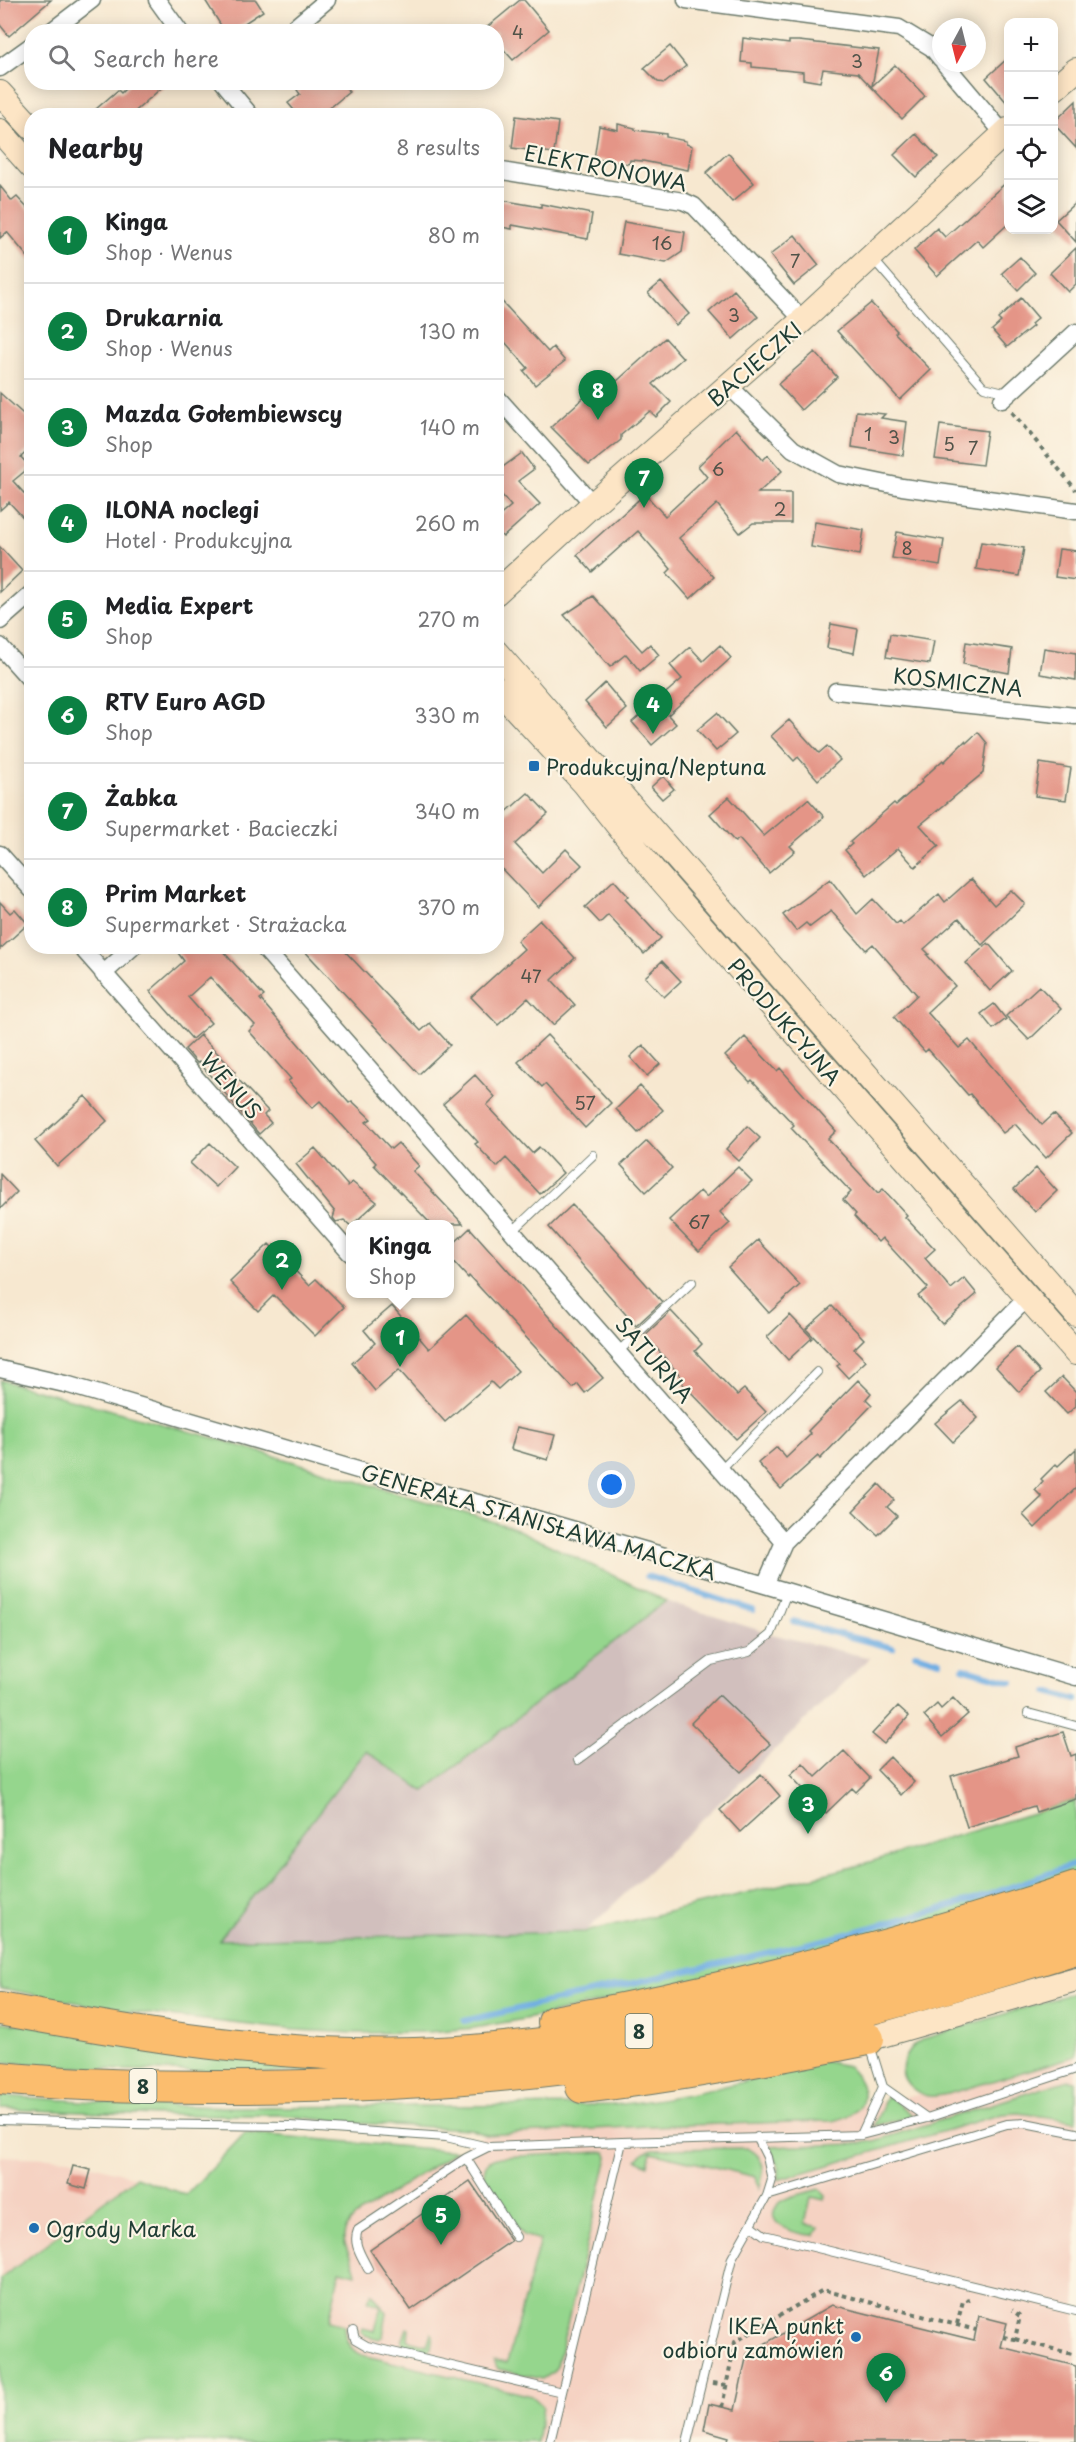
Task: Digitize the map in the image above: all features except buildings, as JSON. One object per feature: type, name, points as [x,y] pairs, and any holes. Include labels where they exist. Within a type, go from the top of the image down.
[{"type":"highway","points":[[189,2041],[399,2042],[479,2035],[607,2012],[796,1970],[892,1946],[1076,1888]]},
{"type":"highway","name":"8","points":[[0,2009],[189,2041],[262,2049],[414,2055],[508,2049],[649,2029],[807,1997],[967,1952],[1076,1917]]},
{"type":"highway","name":"8","points":[[0,2078],[164,2087],[371,2085],[498,2077],[643,2058],[785,2030],[968,1982],[1076,1948]]},
{"type":"highway","points":[[285,2086],[397,2097],[537,2092],[652,2079],[868,2039]]},
{"type":"main road","points":[[1058,85],[1076,70]]},
{"type":"main road","points":[[0,93],[24,119]]},
{"type":"main road","points":[[0,131],[24,158]]},
{"type":"main road","name":"BACIECZKI","points":[[504,586],[593,504],[872,258],[1004,134]]},
{"type":"main road","name":"PRODUKCYJNA","points":[[504,661],[1076,1314]]},
{"type":"main road","name":"PRODUKCYJNA","points":[[504,697],[584,783],[658,876],[1076,1353]]},
{"type":"main road","points":[[868,2039],[1076,1979]]},
{"type":"street","points":[[60,24],[92,0]]},
{"type":"street","points":[[157,0],[174,24]]},
{"type":"street","points":[[298,24],[327,0]]},
{"type":"street","points":[[686,0],[899,28],[932,48]]},
{"type":"street","points":[[0,68],[24,51]]},
{"type":"street","points":[[952,72],[1004,130]]},
{"type":"street","points":[[230,90],[244,108]]},
{"type":"street","name":"ELEKTRONOWA","points":[[504,171],[683,201],[694,206],[803,320]]},
{"type":"street","points":[[1005,396],[1076,332]]},
{"type":"street","points":[[728,386],[793,449],[838,474],[902,487],[1076,511]]},
{"type":"street","points":[[504,405],[593,504]]},
{"type":"street","points":[[0,621],[24,600]]},
{"type":"street","points":[[0,646],[24,673]]},
{"type":"street","name":"KOSMICZNA","points":[[836,691],[1076,716]]},
{"type":"street","points":[[0,854],[24,881]]},
{"type":"street","name":"WENUS","points":[[87,954],[346,1247]]},
{"type":"street","points":[[103,974],[125,954]]},
{"type":"street","name":"SATURNA","points":[[269,954],[784,1542]]},
{"type":"street","points":[[765,1585],[784,1542],[1027,1298]]},
{"type":"street","name":"GENERAŁA STANISŁAWA MACZKA","points":[[0,1369],[69,1385],[1076,1677]]},
{"type":"lane","points":[[872,258],[984,387],[1005,396]]},
{"type":"lane","points":[[513,1231],[593,1155]]},
{"type":"lane","points":[[619,1352],[693,1282]]},
{"type":"lane","points":[[721,1469],[817,1372]]},
{"type":"lane","points":[[578,1760],[711,1661],[749,1652],[771,1634],[787,1592]]},
{"type":"lane","points":[[1028,1713],[1076,1726]]},
{"type":"lane","points":[[868,2039],[883,2087],[927,2118]]},
{"type":"lane","points":[[0,2120],[290,2126],[446,2137],[488,2147],[861,2135],[927,2118],[1076,2069]]},
{"type":"lane","points":[[861,2135],[883,2087]]},
{"type":"lane","points":[[767,2196],[1007,2124],[1043,2125],[1076,2133]]},
{"type":"lane","points":[[687,2442],[728,2271],[735,2253],[767,2196],[772,2180],[767,2157],[757,2137]]},
{"type":"lane","points":[[550,2442],[622,2142]]},
{"type":"lane","points":[[368,2269],[357,2247],[355,2238],[358,2230],[466,2158],[488,2147]]},
{"type":"lane","points":[[466,2158],[516,2237]]},
{"type":"lane","points":[[751,2225],[764,2235],[1076,2311]]},
{"type":"lane","points":[[352,2331],[355,2338],[367,2346],[562,2392]]},
{"type":"path","points":[[1005,396],[1076,490]]},
{"type":"path","points":[[722,2407],[735,2342],[823,2290],[976,2330]]},
{"type":"path","points":[[957,2324],[963,2301],[988,2290],[1020,2316],[1015,2339]]},
{"type":"path","points":[[1003,2337],[1076,2355]]},
{"type":"shaded area","points":[[666,1601],[771,1634],[870,1658],[585,1932],[219,1940],[366,1751],[425,1791]]},
{"type":"shaded area","points":[[1076,2024],[1076,2442],[537,2442],[544,2414],[532,2396],[362,2355],[351,2349],[344,2336],[329,2321],[340,2270],[355,2274],[355,2265],[344,2245],[343,2234],[348,2224],[355,2217],[456,2151],[486,2135],[649,2127],[852,2108],[931,2092]]},
{"type":"shaded area","name":"Ogrody Marka","points":[[0,2156],[71,2159],[136,2177],[0,2279]]},
{"type":"green space","points":[[0,1380],[214,1438],[514,1528],[666,1601],[424,1791],[366,1751],[219,1940],[585,1932],[853,1867],[1076,1800],[1076,1877],[953,1916],[546,2015],[474,2028],[429,2032],[355,2033],[295,2030],[122,2011],[0,1988]]},
{"type":"green space","points":[[1076,1992],[1076,2056],[938,2096],[922,2095],[906,2082],[902,2068],[904,2061],[911,2049],[923,2039]]},
{"type":"green space","points":[[0,2022],[424,2066],[274,2073],[120,2070],[0,2062]]},
{"type":"green space","points":[[822,2061],[848,2066],[855,2075],[863,2092],[863,2100],[854,2113],[833,2121],[647,2126],[486,2135],[470,2129],[354,2123],[280,2115],[160,2115],[0,2109],[0,2096],[146,2105],[225,2107],[612,2105],[665,2098],[744,2082]]},
{"type":"green space","points":[[1069,2080],[1076,2081],[1076,2121],[1019,2113],[1002,2114],[778,2180],[778,2163],[769,2147],[854,2144],[874,2141]]},
{"type":"green space","points":[[887,2095],[913,2116],[874,2126]]},
{"type":"green space","points":[[245,2133],[456,2151],[355,2217],[348,2225],[344,2239],[356,2274],[340,2270],[329,2321],[344,2325],[348,2343],[362,2355],[532,2396],[543,2406],[537,2442],[0,2442],[0,2279],[136,2177],[186,2195]]},
{"type":"green space","points":[[747,2148],[761,2160],[763,2176],[759,2188],[756,2177],[651,2152],[648,2165],[637,2160],[644,2152],[653,2149]]},
{"type":"green space","points":[[606,2152],[608,2157],[557,2366],[553,2372],[542,2379],[498,2369],[494,2361],[507,2363],[540,2240],[523,2235],[484,2177],[485,2166],[492,2159],[500,2157]]},
{"type":"green space","points":[[820,2189],[826,2195],[825,2200],[811,2197],[805,2224],[819,2227],[815,2235],[786,2229],[775,2220],[773,2214],[779,2203]]},
{"type":"green space","points":[[372,2293],[387,2313],[383,2336],[379,2339],[365,2335],[361,2331],[362,2328],[375,2331],[381,2306],[368,2301]]},
{"type":"green space","points":[[409,2328],[408,2340],[427,2345],[431,2333],[433,2335],[431,2348],[427,2351],[405,2346],[402,2342]]},
{"type":"waterway","points":[[647,1576],[753,1610]]},
{"type":"waterway","points":[[793,1622],[893,1648]]},
{"type":"waterway","points":[[915,1654],[940,1661]]},
{"type":"waterway","points":[[963,1668],[1012,1682]]},
{"type":"waterway","points":[[1048,1692],[1076,1700]]},
{"type":"waterway","points":[[464,2021],[828,1939],[973,1900],[1076,1864]]},
{"type":"place","name":"Prim Market","points":[[598,420]]},
{"type":"place","name":"Żabka","points":[[644,508]]},
{"type":"place","name":"ILONA noclegi","points":[[653,734]]},
{"type":"place","name":"Produkcyjna/Neptuna","points":[[534,766]]},
{"type":"place","name":"Drukarnia","points":[[282,1290]]},
{"type":"place","name":"Kinga","points":[[400,1367]]},
{"type":"place","name":"Mazda Gołembiewscy","points":[[808,1834]]},
{"type":"place","name":"Ogrody Marka","points":[[34,2228]]},
{"type":"place","name":"Media Expert","points":[[441,2245]]},
{"type":"place","name":"IKEA punkt odbioru zamówień","points":[[856,2337]]},
{"type":"place","name":"RTV Euro AGD","points":[[886,2403]]}]
